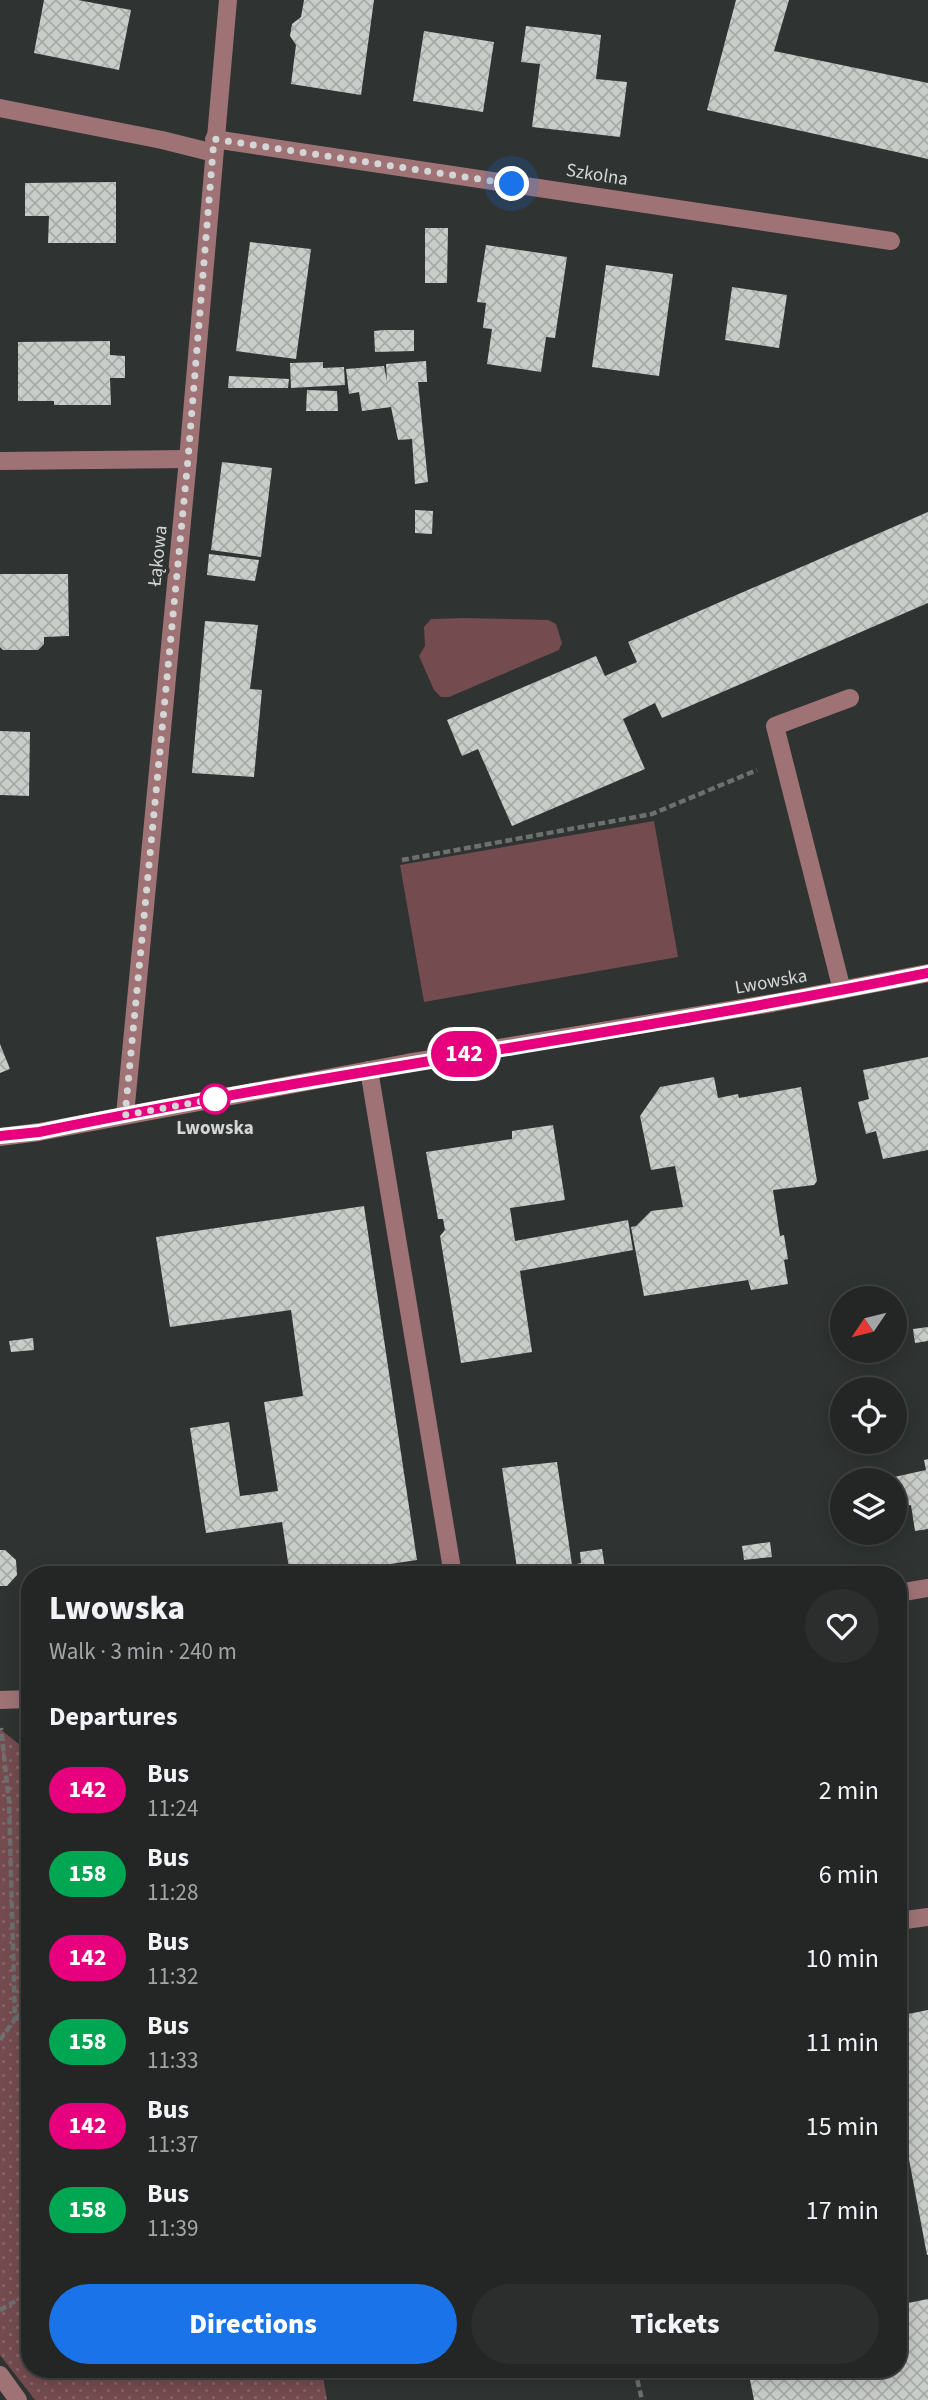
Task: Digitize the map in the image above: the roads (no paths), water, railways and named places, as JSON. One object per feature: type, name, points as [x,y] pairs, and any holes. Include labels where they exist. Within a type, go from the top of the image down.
[{"type":"street","name":"Łąkowa","points":[[125,1115],[188,459],[228,0]]},
{"type":"street","name":"Szkolna","points":[[0,108],[162,140],[891,241]]},
{"type":"street","points":[[0,461],[188,459]]},
{"type":"street","points":[[842,990],[775,726],[849,698]]},
{"type":"street","name":"Lwowska","points":[[0,1136],[39,1132],[369,1070],[928,973]]},
{"type":"street","points":[[369,1070],[452,1566]]},
{"type":"street","points":[[907,1592],[928,1588]]},
{"type":"street","points":[[0,1700],[21,1699]]},
{"type":"street","points":[[907,1920],[928,1917]]},
{"type":"street","points":[[0,2375],[18,2400]]},
{"type":"place","name":"Lwowska","points":[[215,1099]]}]
